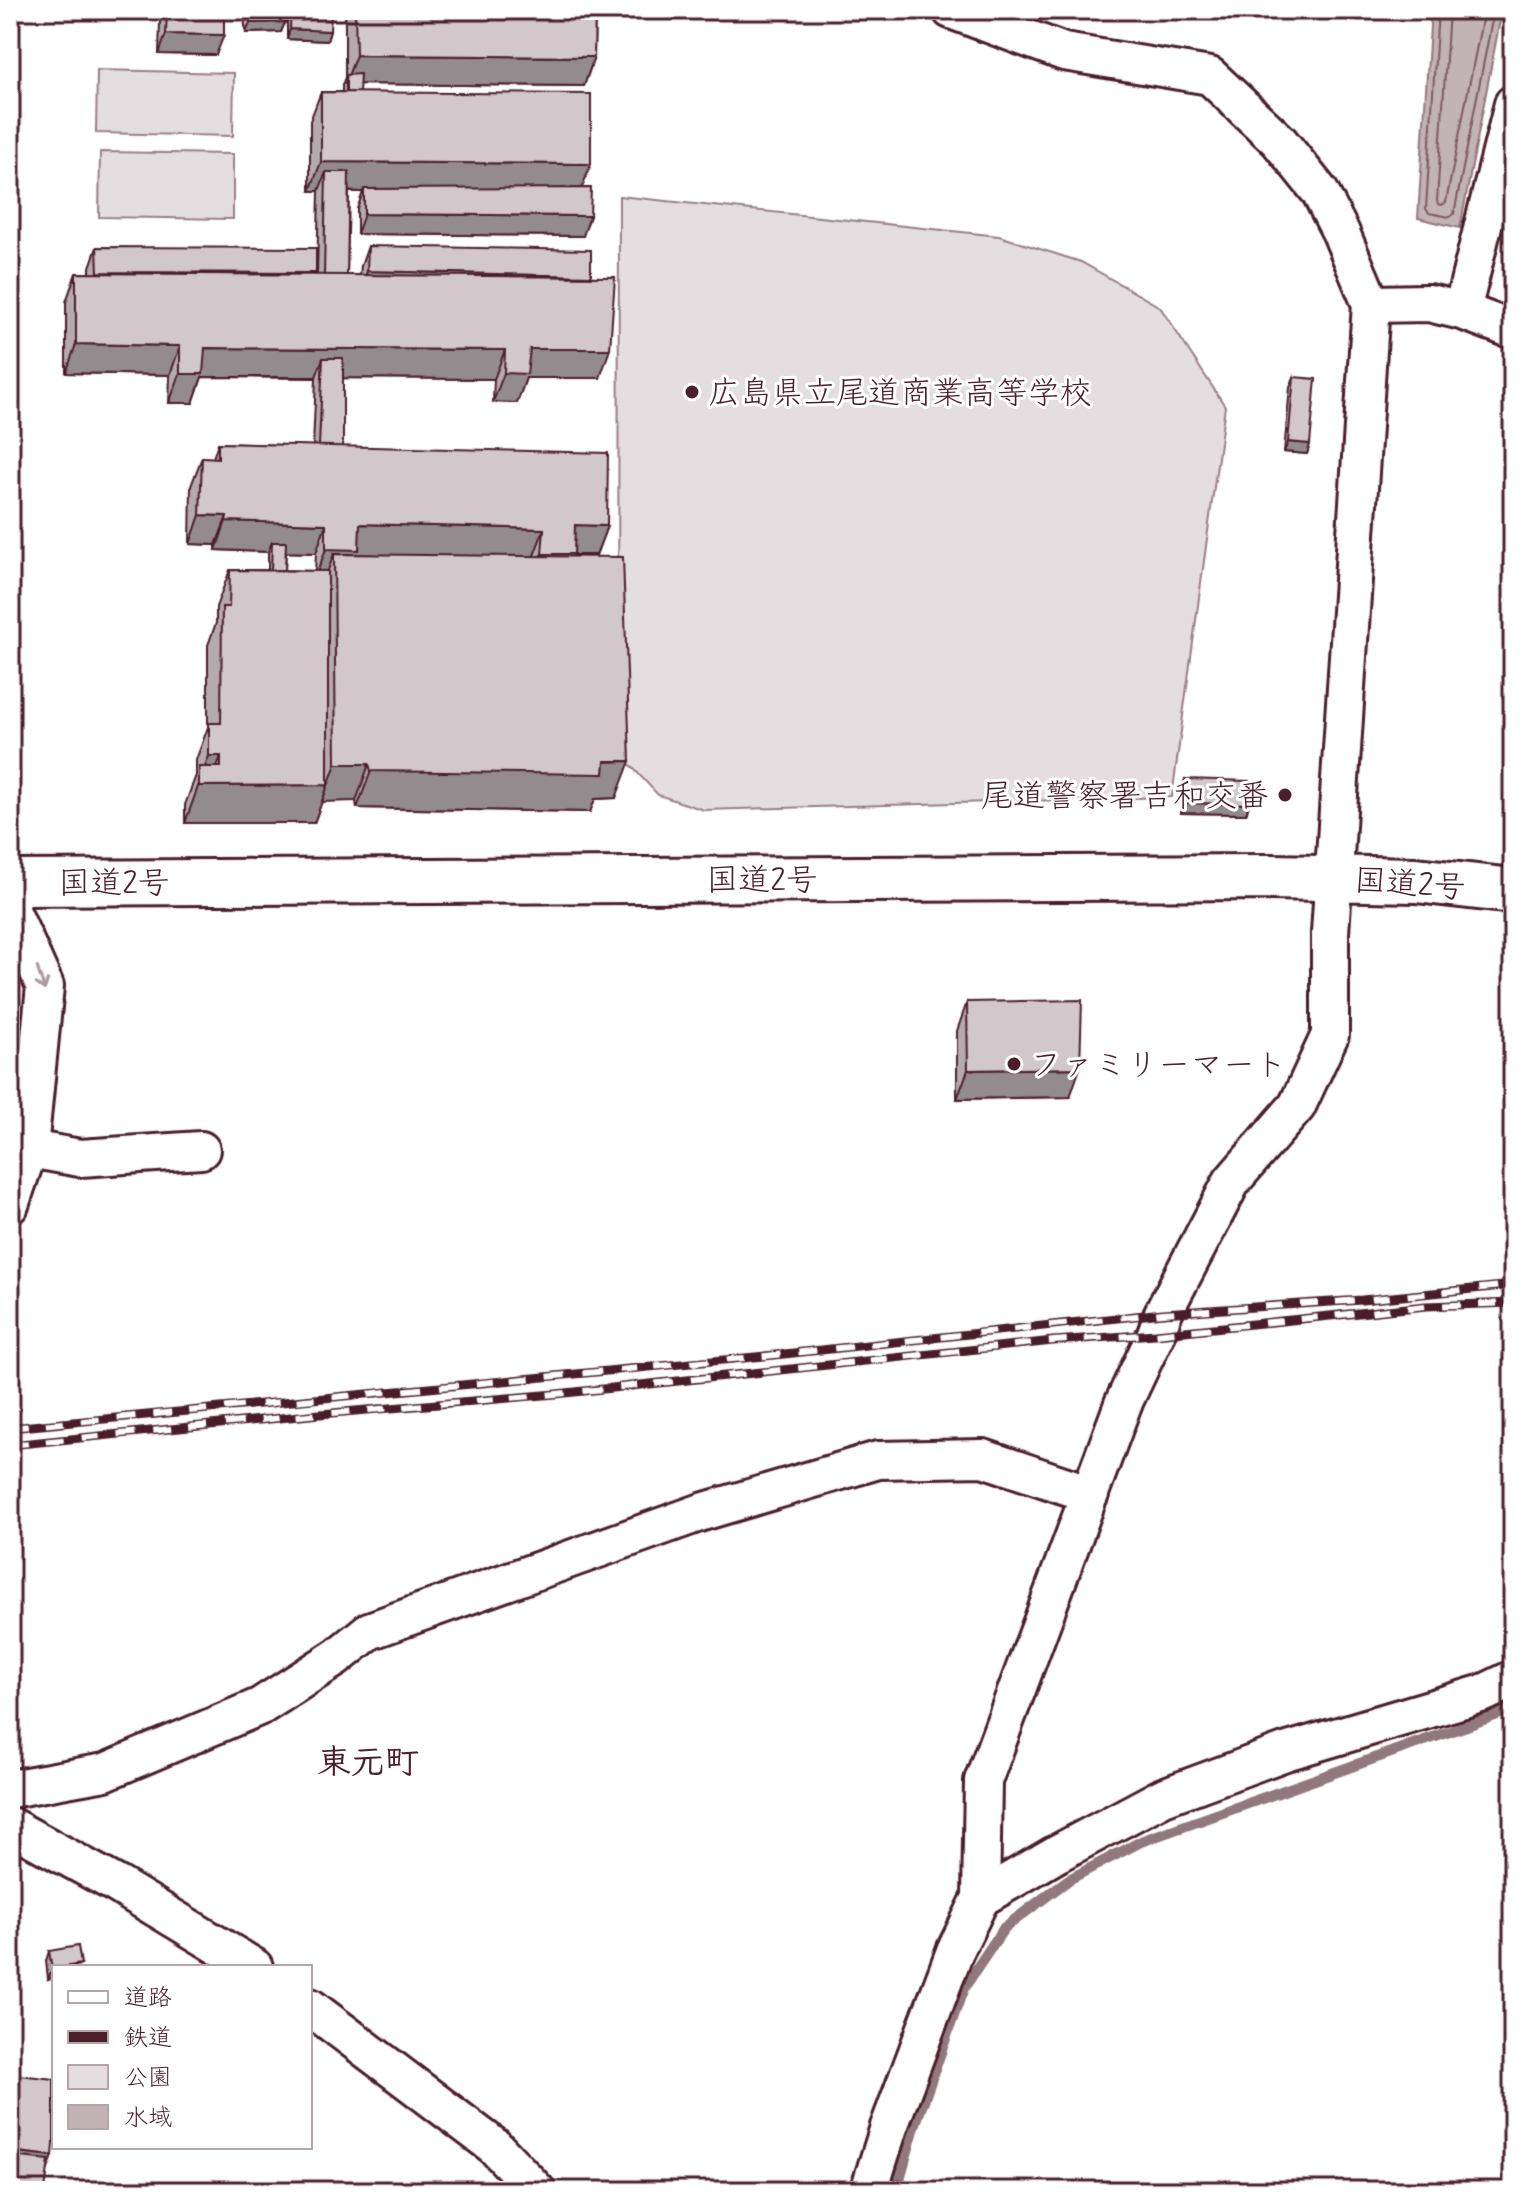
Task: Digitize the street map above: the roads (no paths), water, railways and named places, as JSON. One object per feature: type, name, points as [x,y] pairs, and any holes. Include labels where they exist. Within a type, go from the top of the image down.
[{"type":"highway","name":"国道2号","points":[[10,883],[1334,878],[1416,880],[1513,891]]},
{"type":"street","points":[[869,2191],[889,2127],[955,1951],[981,1898],[983,1781],[1123,1404],[1170,1300],[1232,1181],[1297,1106],[1330,1035],[1330,933],[1371,304],[1320,192],[1279,141],[1210,76],[1064,52],[951,10]]},
{"type":"street","points":[[1462,311],[1513,104]]},
{"type":"street","points":[[1371,304],[1429,303],[1462,311],[1513,330]]},
{"type":"street","points":[[10,908],[45,986],[29,1149],[10,1205]]},
{"type":"street","points":[[29,1149],[80,1158],[201,1150]]},
{"type":"street","points":[[10,1789],[105,1772],[261,1706],[337,1657],[369,1631],[702,1512],[878,1460],[983,1458],[1090,1494]]},
{"type":"street","points":[[981,1898],[1163,1797],[1285,1752],[1484,1693],[1513,1679]]},
{"type":"street","points":[[10,1826],[118,1885],[251,1965]]},
{"type":"street","points":[[312,2009],[494,2146],[537,2191]]},
{"type":"water","points":[[1431,10],[1502,10],[1460,228],[1418,218]]},
{"type":"waterway","points":[[896,2191],[915,2125],[963,1989],[1004,1928],[1068,1880],[1142,1841],[1513,1709]]},
{"type":"railway","points":[[10,1428],[775,1355],[1163,1313],[1362,1300],[1513,1285]]},
{"type":"railway","points":[[10,1445],[556,1394],[1053,1341],[1156,1334],[1426,1306],[1513,1303]]},
{"type":"place","name":"広島県立尾道商業高等学校","points":[[692,392]]},
{"type":"place","name":"尾道警察署吉和交番","points":[[1285,795]]},
{"type":"place","name":"ファミリーマート","points":[[1014,1064]]},
{"type":"district","name":"東元町","points":[[368,1761]]}]
